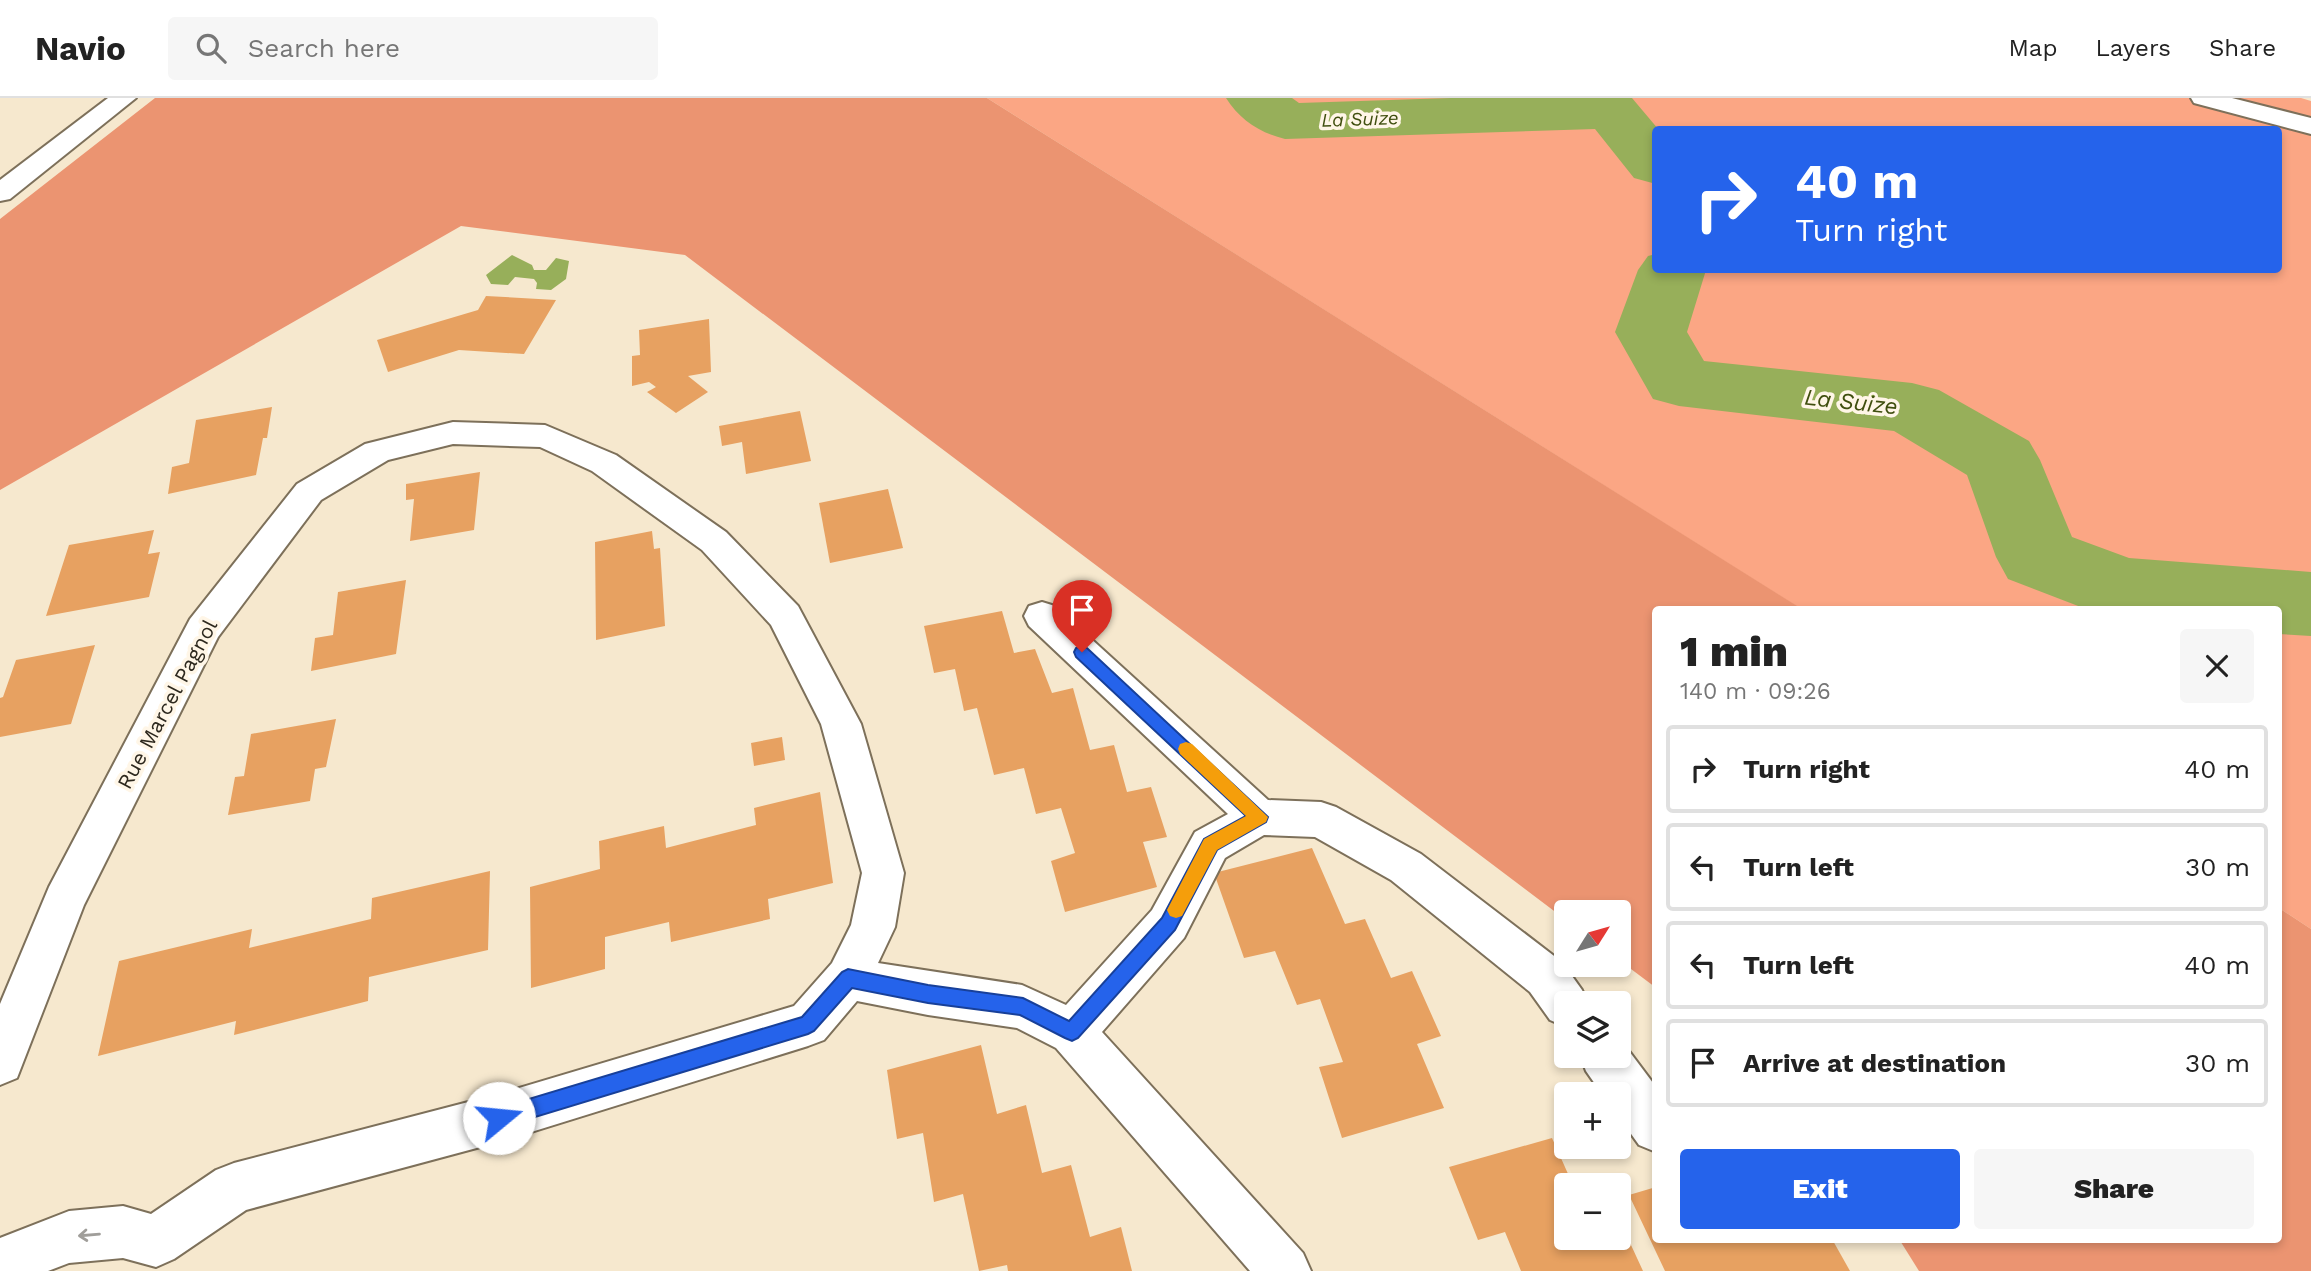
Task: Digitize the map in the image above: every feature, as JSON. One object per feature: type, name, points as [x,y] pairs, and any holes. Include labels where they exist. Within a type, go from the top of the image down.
[{"type":"street","points":[[0,193],[124,98]]},
{"type":"street","points":[[2203,98],[2311,125]]},
{"type":"street","points":[[0,178],[67,141]]},
{"type":"street","name":"Rue Marcel Pagnol","points":[[0,1062],[64,901],[203,629],[309,492],[377,452],[453,433],[545,436],[604,463],[714,541],[785,616],[841,724],[883,873],[873,927],[848,978],[808,1024],[499,1118],[234,1188],[158,1256]]},
{"type":"street","points":[[1042,616],[1259,817]]},
{"type":"street","points":[[1072,1032],[1168,924],[1210,845],[1259,817],[1321,820],[1406,867],[1546,977],[1556,991]]},
{"type":"street","points":[[848,978],[928,994],[1023,1007],[1072,1032],[1285,1271]]},
{"type":"street","points":[[1612,1068],[1652,1122]]},
{"type":"street","points":[[0,1264],[69,1237],[123,1232],[158,1256]]},
{"type":"shaded area","points":[[155,98],[987,98],[1797,606],[1652,606],[1652,985],[1631,969],[1631,900],[1554,900],[1554,911],[685,255],[461,226],[0,490],[0,219]]},
{"type":"shaded area","points":[[987,98],[2301,98],[2311,101],[2311,929],[2282,910],[2282,606],[1796,606]]},
{"type":"shaded area","points":[[512,255],[532,265],[534,270],[546,270],[556,258],[569,261],[566,279],[551,290],[536,289],[537,283],[534,279],[515,277],[508,285],[491,284],[486,275]]},
{"type":"shaded area","points":[[2282,910],[2311,929],[2311,1271],[1919,1271],[1902,1243],[2282,1243]]},
{"type":"building","points":[[486,296],[556,300],[524,354],[459,350],[388,372],[377,340],[478,310]]},
{"type":"building","points":[[709,319],[711,372],[688,376],[708,392],[676,413],[647,392],[656,387],[649,382],[632,386],[632,356],[640,355],[639,330]]},
{"type":"building","points":[[272,407],[267,438],[263,438],[256,475],[168,494],[172,467],[189,463],[196,420]]},
{"type":"building","points":[[800,411],[811,461],[746,474],[742,442],[722,446],[719,426]]},
{"type":"building","points":[[480,472],[474,530],[410,541],[414,499],[406,500],[406,484]]},
{"type":"building","points":[[888,489],[903,548],[830,563],[819,503]]},
{"type":"building","points":[[154,530],[148,554],[160,552],[149,597],[46,616],[69,545]]},
{"type":"building","points":[[652,531],[654,549],[660,548],[665,626],[596,640],[595,542]]},
{"type":"building","points":[[406,580],[396,654],[311,671],[315,638],[333,635],[338,592]]},
{"type":"building","points":[[1002,611],[1014,653],[1035,649],[1052,693],[1073,688],[1090,750],[1114,745],[1127,792],[1151,787],[1167,837],[1143,842],[1157,887],[1065,912],[1051,861],[1075,853],[1061,808],[1036,814],[1024,768],[994,775],[977,708],[964,711],[955,669],[934,673],[924,626]]},
{"type":"building","points":[[95,645],[71,724],[0,737],[0,698],[3,697],[16,660]]},
{"type":"building","points":[[336,719],[326,767],[315,769],[310,801],[228,815],[235,777],[244,776],[251,734]]},
{"type":"building","points":[[782,737],[785,760],[754,766],[751,743]]},
{"type":"building","points":[[820,792],[833,883],[768,899],[770,919],[671,942],[669,922],[605,937],[605,969],[531,988],[530,887],[600,869],[599,841],[664,826],[666,848],[756,825],[754,808]]},
{"type":"building","points":[[1312,848],[1345,924],[1365,919],[1391,978],[1412,971],[1441,1036],[1417,1044],[1444,1108],[1342,1138],[1319,1067],[1343,1062],[1320,999],[1297,1005],[1275,951],[1244,958],[1214,873]]},
{"type":"building","points":[[490,871],[488,950],[369,977],[368,1001],[234,1035],[236,1021],[98,1056],[119,961],[252,929],[249,948],[371,919],[372,898]]},
{"type":"building","points":[[981,1045],[997,1114],[1026,1105],[1042,1173],[1071,1165],[1090,1237],[1121,1227],[1132,1271],[1008,1271],[1007,1265],[979,1271],[963,1194],[934,1202],[923,1133],[897,1139],[887,1070]]},
{"type":"building","points":[[1552,1138],[1554,1159],[1561,1159],[1568,1173],[1554,1173],[1554,1250],[1631,1250],[1631,1245],[1643,1271],[1521,1271],[1505,1232],[1478,1240],[1449,1167]]},
{"type":"building","points":[[1652,1188],[1652,1243],[1834,1243],[1850,1271],[1665,1271],[1631,1199],[1631,1194]]},
{"type":"waterway","name":"La Suize","points":[[1255,98],[1285,121],[1612,111],[1652,160]]},
{"type":"waterway","name":"La Suize","points":[[1671,273],[1651,332],[1679,382],[1912,408],[2001,460],[2038,557],[2123,589],[2311,604]]},
{"type":"slow traffic","points":[[1176,910],[1210,845],[1259,817],[1186,749]]},
{"type":"route","points":[[499,1118],[808,1024],[848,978],[928,994],[1023,1007],[1072,1032],[1168,924],[1210,845],[1259,817],[1082,652]]}]
